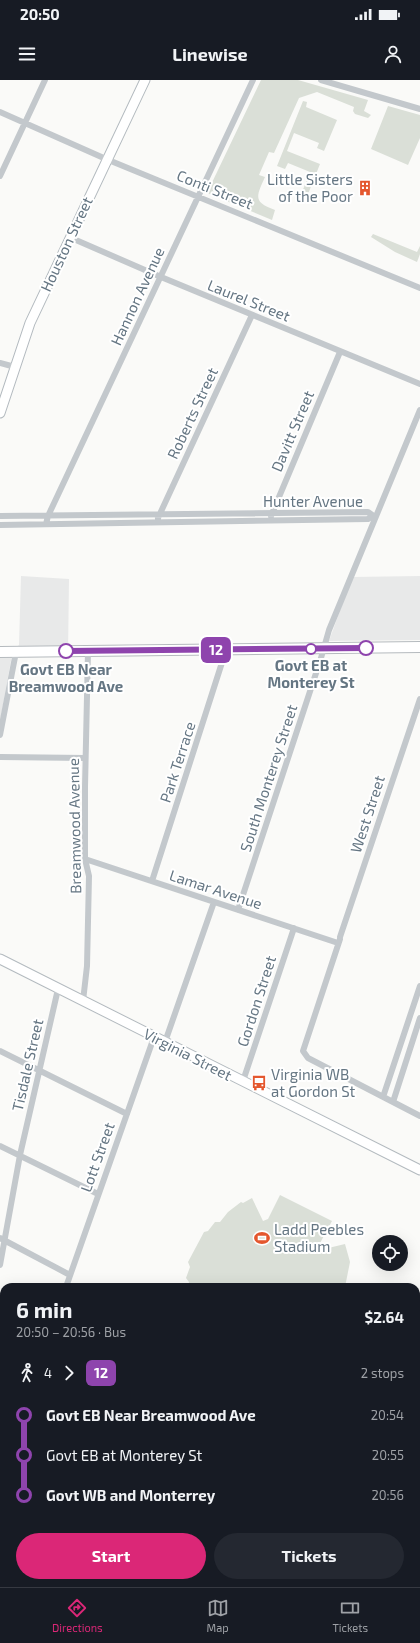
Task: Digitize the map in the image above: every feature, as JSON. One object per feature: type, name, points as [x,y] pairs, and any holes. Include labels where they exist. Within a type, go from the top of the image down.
[{"type":"main road","points":[[0,652],[420,647]]},
{"type":"street","points":[[0,176],[45,80]]},
{"type":"street","name":"Houston Street","points":[[0,413],[30,322],[106,159],[145,80]]},
{"type":"street","name":"Hannon Avenue","points":[[46,524],[48,516],[253,80]]},
{"type":"street","points":[[321,80],[420,109]]},
{"type":"street","name":"Conti Street","points":[[0,112],[26,122],[106,159],[420,288]]},
{"type":"street","name":"Laurel Street","points":[[69,237],[160,277],[420,384]]},
{"type":"street","name":"Roberts Street","points":[[158,523],[158,515],[252,315]]},
{"type":"street","name":"Davitt Street","points":[[270,522],[271,513],[340,352]]},
{"type":"street","points":[[0,363],[15,367]]},
{"type":"street","name":"South Monterey Street","points":[[238,910],[328,630],[373,516],[420,410]]},
{"type":"street","name":"Hunter Avenue","points":[[0,516],[368,512],[373,516],[368,520],[0,525]]},
{"type":"street","name":"Park Terrace","points":[[152,881],[226,650]]},
{"type":"street","name":"Breamwood Avenue","points":[[83,1001],[87,966],[89,876],[85,859],[85,758],[88,651]]},
{"type":"street","points":[[0,735],[16,652]]},
{"type":"street","name":"West Street","points":[[383,1097],[308,1058],[303,1051],[420,699]]},
{"type":"street","points":[[0,757],[85,758]]},
{"type":"street","name":"Lamar Avenue","points":[[85,859],[294,928],[339,940]]},
{"type":"street","points":[[165,1042],[214,902]]},
{"type":"street","name":"Gordon Street","points":[[243,1081],[294,928]]},
{"type":"street","name":"Virginia Street","points":[[0,959],[420,1170]]},
{"type":"street","points":[[420,986],[383,1097],[420,1116]]},
{"type":"street","name":"Tisdale Street","points":[[0,1265],[2,1239],[58,989]]},
{"type":"street","points":[[393,1102],[420,1018]]},
{"type":"street","name":"Lott Street","points":[[67,1283],[154,1036]]},
{"type":"street","points":[[0,1051],[127,1114]]},
{"type":"street","points":[[0,1146],[98,1194]]},
{"type":"street","points":[[2,1239],[70,1275]]},
{"type":"shaded area","points":[[261,80],[298,80],[368,100],[364,111],[371,115],[368,118],[355,114],[353,111],[354,107],[317,92],[299,98],[274,153],[269,152],[259,175],[265,177],[258,194],[258,198],[263,204],[275,210],[272,220],[207,193]]},
{"type":"shaded area","points":[[303,101],[307,102],[306,107],[337,120],[324,151],[317,148],[319,143],[294,133],[287,151],[320,164],[308,194],[302,192],[310,172],[288,163],[285,169],[277,166]]},
{"type":"shaded area","points":[[388,106],[420,115],[420,138],[408,165],[371,149]]},
{"type":"shaded area","points":[[373,234],[417,252],[420,246],[420,254],[417,262],[395,252],[371,237]]},
{"type":"shaded area","points":[[21,576],[69,579],[68,655],[12,655],[0,721],[0,655],[8,655],[19,645]]},
{"type":"shaded area","points":[[420,576],[420,640],[329,641],[352,577]]},
{"type":"shaded area","name":"Ladd Peebles Stadium","points":[[280,1195],[332,1221],[319,1245],[320,1250],[345,1244],[350,1262],[346,1283],[189,1283],[186,1278],[190,1267],[188,1262],[204,1232],[208,1231],[215,1222],[220,1222],[228,1212],[241,1202],[243,1203],[252,1198],[263,1221],[268,1219]]},
{"type":"bus line","name":"12","points":[[66,651],[366,648]]},
{"type":"place","name":"Little Sisters of the Poor","points":[[365,188]]},
{"type":"place","name":"Govt EB at Monterey St","points":[[311,649]]},
{"type":"place","name":"Govt EB Near Breamwood Ave","points":[[66,651]]},
{"type":"place","name":"Virginia WB at Gordon St","points":[[259,1083]]},
{"type":"place","name":"Ladd Peebles Stadium","points":[[262,1238]]}]
